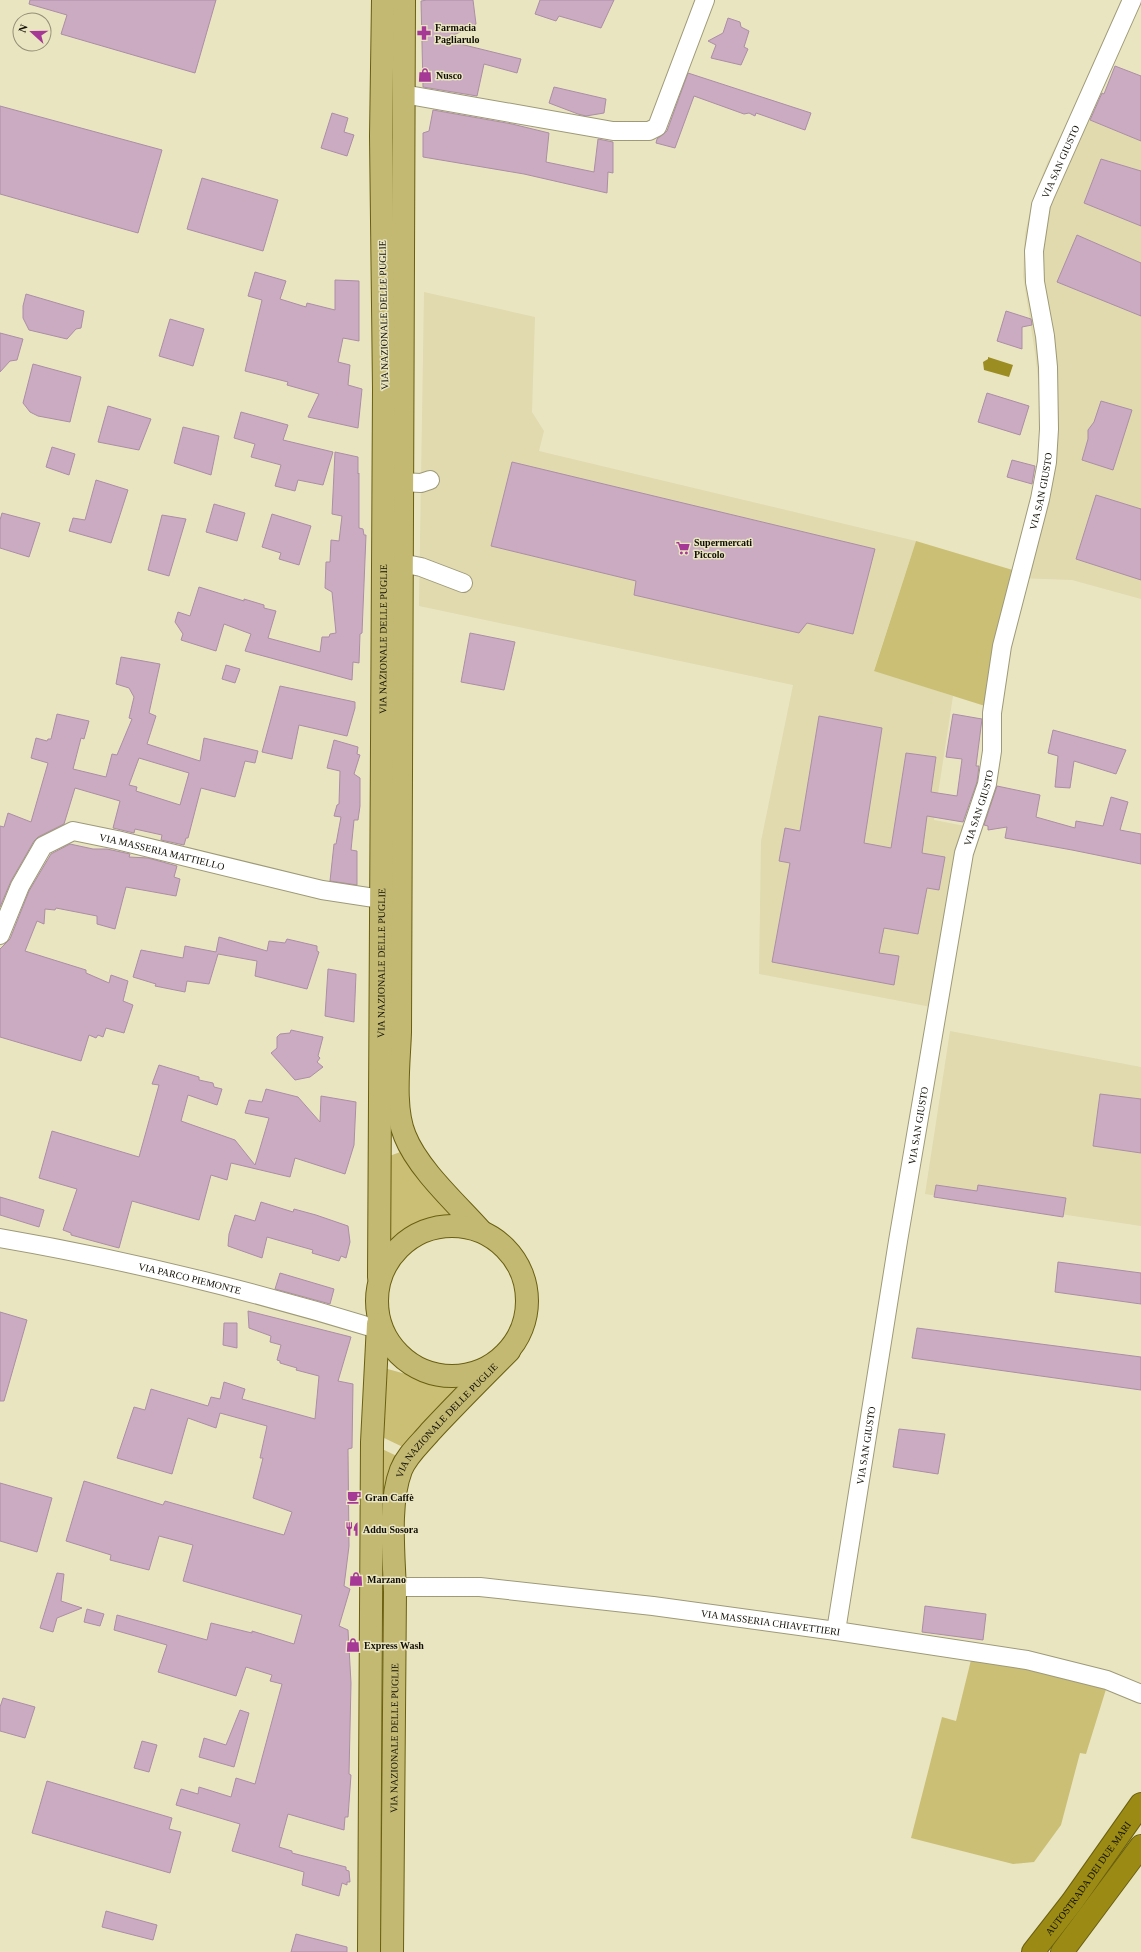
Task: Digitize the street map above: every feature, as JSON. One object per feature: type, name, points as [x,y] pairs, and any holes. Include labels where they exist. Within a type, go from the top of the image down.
[{"type":"highway","name":"AUTOSTRADA DEI DUE MARI","points":[[1033,1952],[1072,1902],[1141,1804]]},
{"type":"highway","points":[[1062,1952],[1141,1846]]},
{"type":"main road","name":"VIA NAZIONALE DELLE PUGLIE","points":[[370,1952],[372,1442],[377,1327],[374,1301],[379,1277],[382,899],[384,390],[381,136],[383,0]]},
{"type":"main road","name":"VIA NAZIONALE DELLE PUGLIE","points":[[392,1952],[396,1592],[393,1544],[395,1499],[401,1471],[408,1457],[509,1351],[522,1330],[528,1307],[526,1284],[517,1262],[501,1244],[481,1231],[422,1165],[405,1135],[398,1101],[400,1032],[404,0]]},
{"type":"main road","name":"VIA NAZIONALE DELLE PUGLIE","points":[[379,1277],[392,1255],[410,1238],[432,1228],[457,1226],[481,1231]]},
{"type":"main road","name":"VIA NAZIONALE DELLE PUGLIE","points":[[377,1327],[406,1361],[426,1372],[448,1377],[471,1374],[492,1365],[509,1351]]},
{"type":"street","points":[[404,94],[613,131],[649,131],[657,127],[705,0]]},
{"type":"street","name":"VIA SAN GIUSTO","points":[[836,1631],[897,1249],[964,853],[987,784],[992,751],[992,713],[1002,646],[1040,499],[1047,462],[1049,429],[1048,367],[1045,336],[1035,282],[1034,251],[1037,228],[1041,206],[1046,193],[1132,0]]},
{"type":"street","points":[[401,482],[421,483],[430,480]]},
{"type":"street","points":[[401,563],[421,567],[464,583]]},
{"type":"street","name":"VIA MASSERIA MATTIELLO","points":[[0,935],[20,886],[43,846],[74,831],[118,840],[322,890],[382,899]]},
{"type":"street","name":"VIA PARCO PIEMONTE","points":[[0,1238],[82,1252],[188,1276],[377,1327]]},
{"type":"street","name":"VIA MASSERIA CHIAVETTIERI","points":[[396,1592],[404,1587],[480,1587],[653,1606],[836,1631],[1027,1660],[1107,1680],[1141,1694]]},
{"type":"shaded area","points":[[1072,113],[1141,141],[1141,599],[1072,580],[1014,578],[1035,489],[1040,452],[1042,413],[1035,353],[1023,276],[1025,233],[1033,200],[1047,163]]},
{"type":"shaded area","points":[[424,292],[535,317],[532,412],[544,431],[539,451],[916,541],[874,670],[953,696],[934,820],[965,826],[931,1007],[759,974],[761,841],[793,685],[419,606]]},
{"type":"shaded area","points":[[988,357],[1013,365],[1009,377],[984,370],[983,362],[988,359]]},
{"type":"shaded area","points":[[916,541],[1016,571],[985,706],[874,671]]},
{"type":"shaded area","points":[[950,1031],[1141,1067],[1141,1226],[925,1194]]},
{"type":"shaded area","points":[[403,1151],[462,1219],[441,1220],[421,1225],[403,1235],[387,1249],[384,1158]]},
{"type":"shaded area","points":[[384,1368],[435,1382],[462,1384],[405,1448],[382,1437]]},
{"type":"shaded area","points":[[382,1449],[399,1457],[382,1536]]},
{"type":"shaded area","points":[[971,1660],[1017,1665],[1107,1686],[1086,1754],[1080,1753],[1061,1825],[1034,1862],[1013,1864],[911,1838],[942,1717],[956,1721]]},
{"type":"building","points":[[30,0],[216,0],[195,73],[61,34],[67,15],[29,4]]},
{"type":"building","points":[[473,0],[476,24],[444,40],[521,59],[517,73],[484,64],[477,96],[423,87],[421,1]]},
{"type":"building","points":[[540,0],[614,0],[601,28],[559,16],[556,21],[535,14]]},
{"type":"building","points":[[728,18],[740,22],[741,27],[749,31],[744,47],[748,49],[741,65],[711,58],[716,45],[708,41],[723,33]]},
{"type":"building","points":[[1115,66],[1141,76],[1141,141],[1090,120],[1102,93],[1104,94]]},
{"type":"building","points":[[688,73],[811,113],[805,130],[756,113],[755,116],[749,113],[744,114],[694,96],[675,148],[656,143],[657,139],[667,131]]},
{"type":"building","points":[[554,87],[606,99],[604,113],[586,116],[549,103]]},
{"type":"building","points":[[0,106],[162,150],[138,233],[0,194]]},
{"type":"building","points":[[433,110],[512,124],[549,133],[546,162],[594,172],[598,139],[613,142],[613,173],[608,172],[607,193],[524,174],[423,157],[423,133],[429,131]]},
{"type":"building","points":[[332,113],[348,118],[344,132],[354,135],[347,156],[321,148]]},
{"type":"building","points":[[1101,159],[1141,171],[1141,226],[1084,203]]},
{"type":"building","points":[[202,178],[278,200],[263,251],[187,229]]},
{"type":"building","points":[[1077,235],[1141,263],[1141,316],[1057,282]]},
{"type":"building","points":[[255,272],[286,281],[280,299],[306,307],[307,303],[335,310],[335,280],[359,281],[359,341],[343,338],[338,362],[350,365],[348,385],[362,389],[358,428],[308,417],[319,394],[287,385],[288,382],[245,371],[262,300],[248,296]]},
{"type":"building","points":[[26,294],[84,311],[81,328],[76,329],[67,339],[29,330],[23,318],[23,306]]},
{"type":"building","points":[[1006,311],[1031,319],[1032,325],[1022,327],[1022,349],[997,341]]},
{"type":"building","points":[[170,319],[204,329],[193,366],[159,356]]},
{"type":"building","points":[[0,333],[23,339],[17,360],[10,361],[0,372]]},
{"type":"building","points":[[33,364],[81,377],[70,422],[38,416],[30,412],[23,403]]},
{"type":"building","points":[[987,393],[1029,406],[1020,435],[978,422]]},
{"type":"building","points":[[1101,401],[1132,410],[1113,470],[1082,460],[1088,439],[1088,430],[1094,422]]},
{"type":"building","points":[[108,406],[151,419],[139,450],[98,442]]},
{"type":"building","points":[[241,412],[288,425],[283,440],[333,452],[323,485],[298,480],[295,491],[275,486],[281,465],[251,457],[255,444],[234,438]]},
{"type":"building","points":[[183,427],[219,436],[211,475],[174,463]]},
{"type":"building","points":[[52,447],[75,454],[69,475],[46,467]]},
{"type":"building","points":[[335,452],[358,457],[359,528],[363,529],[364,535],[366,535],[362,633],[360,634],[359,663],[353,662],[352,680],[245,651],[251,634],[224,624],[216,651],[181,640],[183,634],[175,622],[178,612],[190,616],[199,587],[244,601],[244,599],[264,605],[264,608],[276,611],[268,638],[320,652],[322,637],[329,637],[330,634],[336,633],[332,592],[325,588],[326,562],[330,562],[331,540],[339,541],[342,516],[332,514]]},
{"type":"building","points":[[1012,460],[1035,466],[1032,484],[1007,477]]},
{"type":"building","name":"Supermercati Piccolo","points":[[512,462],[875,549],[853,634],[807,623],[799,633],[634,595],[636,581],[491,546]]},
{"type":"building","points":[[96,480],[128,490],[111,543],[69,531],[73,518],[85,520]]},
{"type":"building","points":[[1096,495],[1141,509],[1141,580],[1076,559]]},
{"type":"building","points":[[214,504],[245,513],[237,541],[206,532]]},
{"type":"building","points":[[2,513],[40,523],[29,557],[0,548],[0,520]]},
{"type":"building","points":[[272,514],[311,526],[299,565],[279,559],[281,553],[262,547]]},
{"type":"building","points":[[162,515],[186,519],[169,576],[148,570]]},
{"type":"building","points":[[470,633],[515,642],[504,690],[461,682]]},
{"type":"building","points":[[121,657],[160,664],[149,713],[156,716],[147,744],[200,761],[204,738],[258,751],[255,763],[245,761],[235,797],[201,788],[188,838],[186,838],[184,845],[161,840],[162,835],[135,829],[134,833],[113,828],[120,801],[75,788],[64,824],[38,837],[34,841],[11,881],[0,907],[0,826],[4,827],[8,813],[31,822],[48,763],[31,758],[36,738],[47,741],[48,739],[51,739],[57,714],[89,721],[84,739],[81,738],[73,769],[106,777],[112,754],[117,755],[132,719],[129,718],[134,697],[129,688],[116,684]],"holes":[[[139,758],[189,773],[180,805],[136,791],[137,787],[129,785]]]},
{"type":"building","points":[[226,665],[240,669],[235,683],[222,679]]},
{"type":"building","points":[[280,686],[355,702],[355,708],[347,736],[299,725],[292,759],[262,752]]},
{"type":"building","points":[[953,714],[982,719],[976,766],[979,766],[977,782],[963,822],[927,816],[922,853],[945,857],[939,890],[927,888],[918,934],[884,928],[879,953],[899,956],[894,985],[772,962],[790,863],[779,861],[785,828],[800,831],[819,716],[882,728],[864,843],[891,848],[906,753],[936,757],[931,792],[957,796],[962,759],[946,757]]},
{"type":"building","points":[[1053,730],[1126,750],[1116,774],[1074,761],[1070,788],[1055,787],[1058,756],[1048,753]]},
{"type":"building","points":[[334,740],[358,747],[357,754],[360,755],[354,774],[360,778],[360,806],[358,820],[354,820],[351,850],[357,851],[357,885],[330,881],[334,844],[336,844],[341,817],[334,816],[337,805],[339,804],[340,771],[327,768]]},
{"type":"building","points":[[997,786],[1040,795],[1036,817],[1075,828],[1076,821],[1103,826],[1111,797],[1128,802],[1120,830],[1141,834],[1141,864],[1005,838],[1007,827],[988,830],[988,826],[984,825]]},
{"type":"building","points":[[70,844],[93,849],[107,849],[130,854],[129,857],[148,858],[177,866],[174,877],[180,879],[176,896],[126,887],[115,929],[97,924],[97,916],[56,908],[55,910],[45,909],[44,924],[37,921],[25,951],[86,970],[86,973],[109,983],[111,975],[128,981],[123,1001],[133,1005],[124,1033],[106,1028],[103,1037],[98,1035],[96,1038],[89,1035],[81,1061],[0,1037],[0,949],[10,939],[29,891],[51,854]]},
{"type":"building","points":[[219,937],[267,951],[269,941],[285,943],[287,939],[317,946],[317,951],[319,952],[307,989],[255,976],[257,961],[218,954],[209,984],[187,981],[185,992],[155,986],[156,984],[133,977],[141,950],[183,958],[185,946],[216,952]]},
{"type":"building","points":[[328,969],[356,974],[354,1022],[325,1016]]},
{"type":"building","points":[[291,1030],[323,1037],[318,1056],[320,1058],[317,1062],[323,1067],[310,1077],[295,1080],[271,1053],[277,1048],[277,1037],[280,1034],[290,1033]]},
{"type":"building","points":[[159,1065],[199,1077],[199,1080],[213,1083],[214,1087],[222,1089],[217,1105],[188,1095],[181,1121],[235,1140],[255,1165],[269,1118],[245,1113],[249,1100],[262,1102],[266,1089],[298,1097],[320,1122],[321,1096],[356,1102],[354,1145],[345,1174],[295,1158],[290,1177],[231,1163],[227,1180],[211,1175],[199,1220],[132,1201],[119,1248],[71,1235],[71,1233],[63,1230],[77,1189],[39,1178],[52,1131],[139,1157],[159,1085],[152,1084]]},
{"type":"building","points":[[1100,1094],[1141,1099],[1141,1153],[1093,1146]]},
{"type":"building","points":[[936,1185],[977,1191],[978,1185],[1066,1198],[1063,1217],[934,1197]]},
{"type":"building","points":[[0,1197],[44,1210],[39,1227],[0,1215]]},
{"type":"building","points":[[261,1202],[293,1212],[294,1209],[316,1215],[348,1226],[350,1242],[346,1258],[341,1256],[339,1261],[312,1253],[313,1250],[267,1237],[262,1258],[228,1246],[229,1234],[235,1215],[255,1221]]},
{"type":"building","points":[[1058,1262],[1141,1273],[1141,1304],[1055,1292]]},
{"type":"building","points":[[280,1273],[334,1289],[330,1304],[275,1289]]},
{"type":"building","points":[[248,1311],[351,1337],[338,1381],[353,1384],[352,1448],[348,1449],[349,1546],[344,1586],[350,1589],[339,1626],[348,1630],[351,1683],[349,1774],[351,1775],[348,1817],[345,1817],[344,1830],[288,1814],[279,1847],[292,1851],[292,1853],[346,1867],[346,1870],[349,1871],[350,1882],[347,1882],[347,1885],[342,1883],[339,1896],[302,1885],[304,1872],[232,1851],[240,1824],[176,1805],[181,1789],[198,1794],[199,1787],[231,1797],[236,1778],[255,1784],[282,1684],[270,1681],[272,1675],[246,1667],[236,1696],[158,1672],[167,1645],[114,1630],[117,1615],[207,1640],[211,1623],[252,1633],[252,1631],[294,1644],[302,1615],[183,1581],[193,1545],[159,1536],[149,1570],[110,1560],[111,1555],[66,1541],[84,1481],[163,1505],[165,1501],[284,1535],[292,1512],[253,1498],[263,1458],[260,1458],[267,1426],[220,1413],[216,1428],[188,1418],[172,1474],[117,1458],[134,1407],[145,1410],[151,1389],[208,1406],[211,1397],[220,1399],[224,1382],[245,1389],[242,1399],[315,1419],[319,1376],[296,1370],[297,1368],[280,1363],[280,1361],[277,1360],[281,1345],[270,1342],[271,1336],[249,1328]]},
{"type":"building","points":[[0,1312],[27,1320],[4,1401],[0,1401]]},
{"type":"building","points":[[224,1323],[237,1323],[237,1348],[223,1345]]},
{"type":"building","points":[[917,1328],[1141,1357],[1141,1390],[912,1358]]},
{"type":"building","points":[[899,1429],[945,1434],[938,1474],[893,1467]]},
{"type":"building","points":[[0,1483],[52,1498],[37,1552],[0,1541]]},
{"type":"building","points":[[57,1573],[64,1574],[61,1601],[82,1608],[57,1618],[53,1632],[40,1628]]},
{"type":"building","points":[[925,1606],[986,1614],[983,1640],[922,1632]]},
{"type":"building","points":[[87,1609],[104,1614],[100,1626],[84,1622]]},
{"type":"building","points":[[3,1698],[35,1707],[25,1738],[0,1731],[0,1707]]},
{"type":"building","points":[[240,1710],[249,1713],[234,1767],[199,1757],[204,1738],[226,1745]]},
{"type":"building","points":[[142,1741],[157,1745],[149,1772],[134,1768]]},
{"type":"building","points":[[47,1781],[172,1818],[169,1829],[181,1832],[170,1873],[32,1833]]},
{"type":"building","points":[[106,1911],[157,1925],[153,1940],[102,1927]]},
{"type":"building","points":[[296,1934],[347,1947],[347,1952],[291,1952]]},
{"type":"place","name":"Farmacia Pagliarulo","points":[[424,33]]},
{"type":"place","name":"Nusco","points":[[425,75]]},
{"type":"place","name":"Supermercati Piccolo","points":[[683,548]]},
{"type":"place","name":"Gran Caffè","points":[[354,1497]]},
{"type":"place","name":"Addu Sosora","points":[[352,1529]]},
{"type":"place","name":"Marzano","points":[[356,1579]]},
{"type":"place","name":"Express Wash","points":[[353,1645]]}]
